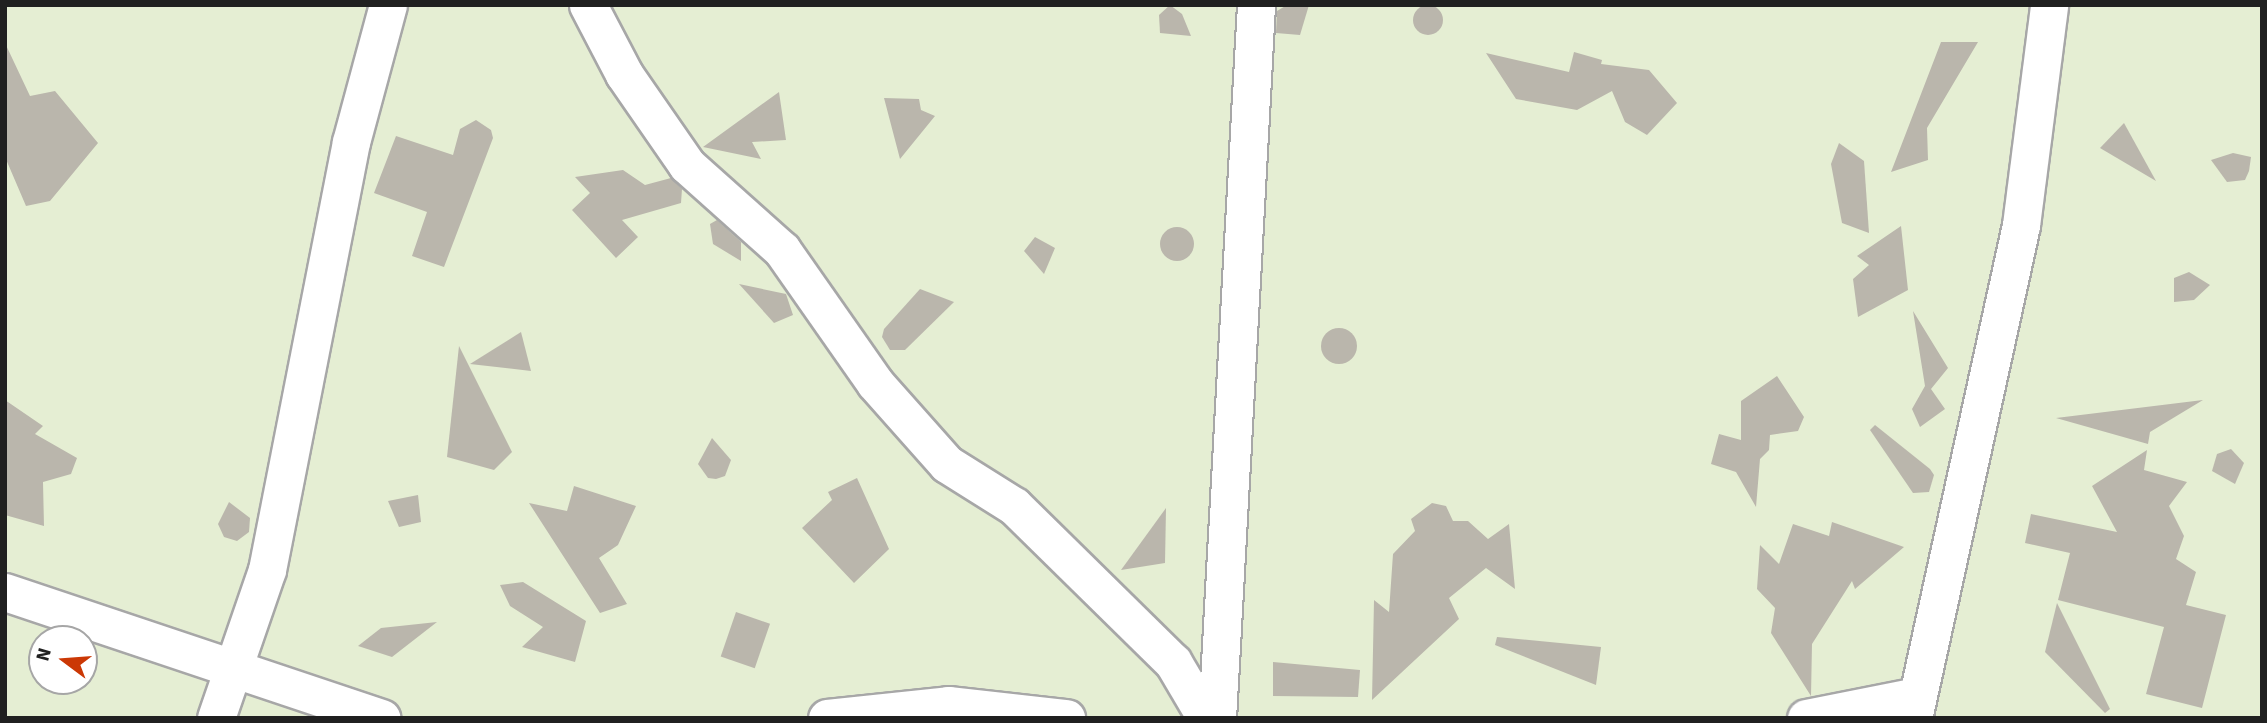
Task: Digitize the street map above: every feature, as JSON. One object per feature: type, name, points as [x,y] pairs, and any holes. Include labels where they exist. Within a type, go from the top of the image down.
[{"type":"street","points":[[216,718],[235,672],[267,570],[351,142],[387,5]]},
{"type":"street","points":[[587,5],[624,74],[687,165],[782,250],[875,383],[947,464],[1014,506],[1173,662],[1206,718]]},
{"type":"street","points":[[1217,718],[1256,5]]},
{"type":"street","points":[[1806,718],[1915,707],[2021,225],[2049,5]]},
{"type":"street","points":[[5,592],[235,672],[381,718]]},
{"type":"street","points":[[827,718],[948,705],[1066,718]]},
{"type":"green space","points":[[5,5],[2262,5],[2262,718],[5,718]]},
{"type":"building","points":[[1170,5],[1182,14],[1191,36],[1160,33],[1159,15]]},
{"type":"building","points":[[1287,5],[1309,5],[1300,35],[1276,33],[1277,11]]},
{"type":"building","points":[[1428,5],[1439,9],[1443,20],[1439,31],[1428,35],[1417,31],[1413,20],[1417,9]]},
{"type":"building","points":[[1941,42],[1978,42],[1927,128],[1928,160],[1891,172]]},
{"type":"building","points":[[5,43],[30,96],[55,91],[98,143],[50,201],[26,206],[5,157]]},
{"type":"building","points":[[1574,52],[1602,60],[1601,64],[1649,70],[1677,103],[1647,135],[1625,122],[1612,91],[1577,110],[1516,99],[1486,53],[1569,72]]},
{"type":"building","points":[[779,92],[786,140],[752,142],[761,159],[703,147]]},
{"type":"building","points":[[884,98],[919,99],[921,110],[935,116],[900,159]]},
{"type":"building","points":[[476,120],[491,130],[493,138],[444,267],[412,256],[427,212],[374,193],[396,136],[453,155],[460,129]]},
{"type":"building","points":[[2124,123],[2156,181],[2100,148]]},
{"type":"building","points":[[1839,143],[1864,161],[1869,233],[1842,223],[1831,164]]},
{"type":"building","points":[[2233,153],[2251,157],[2249,171],[2245,180],[2227,182],[2211,160]]},
{"type":"building","points":[[623,170],[645,185],[671,178],[682,189],[681,203],[622,220],[638,237],[616,258],[572,210],[590,193],[575,177]]},
{"type":"building","points":[[717,220],[741,242],[741,261],[713,244],[710,224]]},
{"type":"building","points":[[1901,226],[1908,290],[1858,317],[1853,279],[1869,265],[1857,256]]},
{"type":"building","points":[[1177,227],[1189,232],[1194,244],[1189,256],[1177,261],[1165,256],[1160,244],[1165,232]]},
{"type":"building","points":[[1035,237],[1055,248],[1044,274],[1024,251]]},
{"type":"building","points":[[2189,272],[2210,285],[2194,300],[2174,302],[2174,278]]},
{"type":"building","points":[[739,284],[786,294],[793,315],[774,323]]},
{"type":"building","points":[[920,289],[954,302],[905,350],[890,350],[882,337],[884,329]]},
{"type":"building","points":[[1913,311],[1948,368],[1931,389],[1945,409],[1920,427],[1912,409],[1925,386]]},
{"type":"building","points":[[1339,328],[1352,333],[1357,346],[1352,359],[1339,364],[1326,359],[1321,346],[1326,333]]},
{"type":"building","points":[[521,332],[531,371],[470,364]]},
{"type":"building","points":[[459,346],[512,452],[494,470],[447,457]]},
{"type":"building","points":[[1777,376],[1804,417],[1798,431],[1770,435],[1769,450],[1760,459],[1756,507],[1736,472],[1711,464],[1719,434],[1741,440],[1741,401]]},
{"type":"building","points":[[5,400],[43,426],[35,434],[77,458],[71,474],[43,482],[44,526],[5,515]]},
{"type":"building","points":[[2203,400],[2150,432],[2148,444],[2056,418]]},
{"type":"building","points":[[1875,425],[1930,469],[1934,475],[1929,492],[1913,493],[1870,430]]},
{"type":"building","points":[[712,438],[731,460],[725,476],[716,479],[708,478],[698,464]]},
{"type":"building","points":[[2231,449],[2244,463],[2235,484],[2212,471],[2217,454]]},
{"type":"building","points":[[2147,450],[2144,470],[2187,482],[2169,506],[2184,536],[2176,559],[2196,572],[2186,605],[2226,615],[2202,708],[2146,694],[2164,627],[2058,600],[2070,553],[2025,543],[2031,514],[2117,532],[2092,486]]},
{"type":"building","points":[[857,478],[889,549],[854,583],[802,528],[832,500],[828,492]]},
{"type":"building","points":[[574,486],[636,506],[618,545],[599,558],[627,604],[600,613],[529,503],[567,511]]},
{"type":"building","points":[[418,495],[421,522],[399,527],[388,501]]},
{"type":"building","points":[[229,502],[250,518],[249,532],[237,541],[224,537],[218,524]]},
{"type":"building","points":[[1432,503],[1446,506],[1453,521],[1468,521],[1488,539],[1509,524],[1515,589],[1486,568],[1449,598],[1459,619],[1372,700],[1374,600],[1389,612],[1393,554],[1415,531],[1411,519]]},
{"type":"building","points":[[1166,508],[1165,563],[1121,570]]},
{"type":"building","points":[[1832,522],[1904,547],[1855,589],[1852,581],[1812,644],[1811,696],[1771,633],[1775,608],[1757,589],[1760,545],[1779,564],[1793,524],[1829,536]]},
{"type":"building","points":[[523,582],[586,621],[575,662],[522,647],[543,627],[510,606],[500,585]]},
{"type":"building","points":[[2057,603],[2110,709],[2105,713],[2045,652]]},
{"type":"building","points":[[736,612],[770,624],[755,668],[721,656]]},
{"type":"building","points":[[437,622],[392,657],[358,646],[381,628]]},
{"type":"building","points":[[1497,637],[1601,647],[1596,685],[1495,645]]},
{"type":"building","points":[[1273,662],[1360,670],[1358,697],[1273,696]]}]
